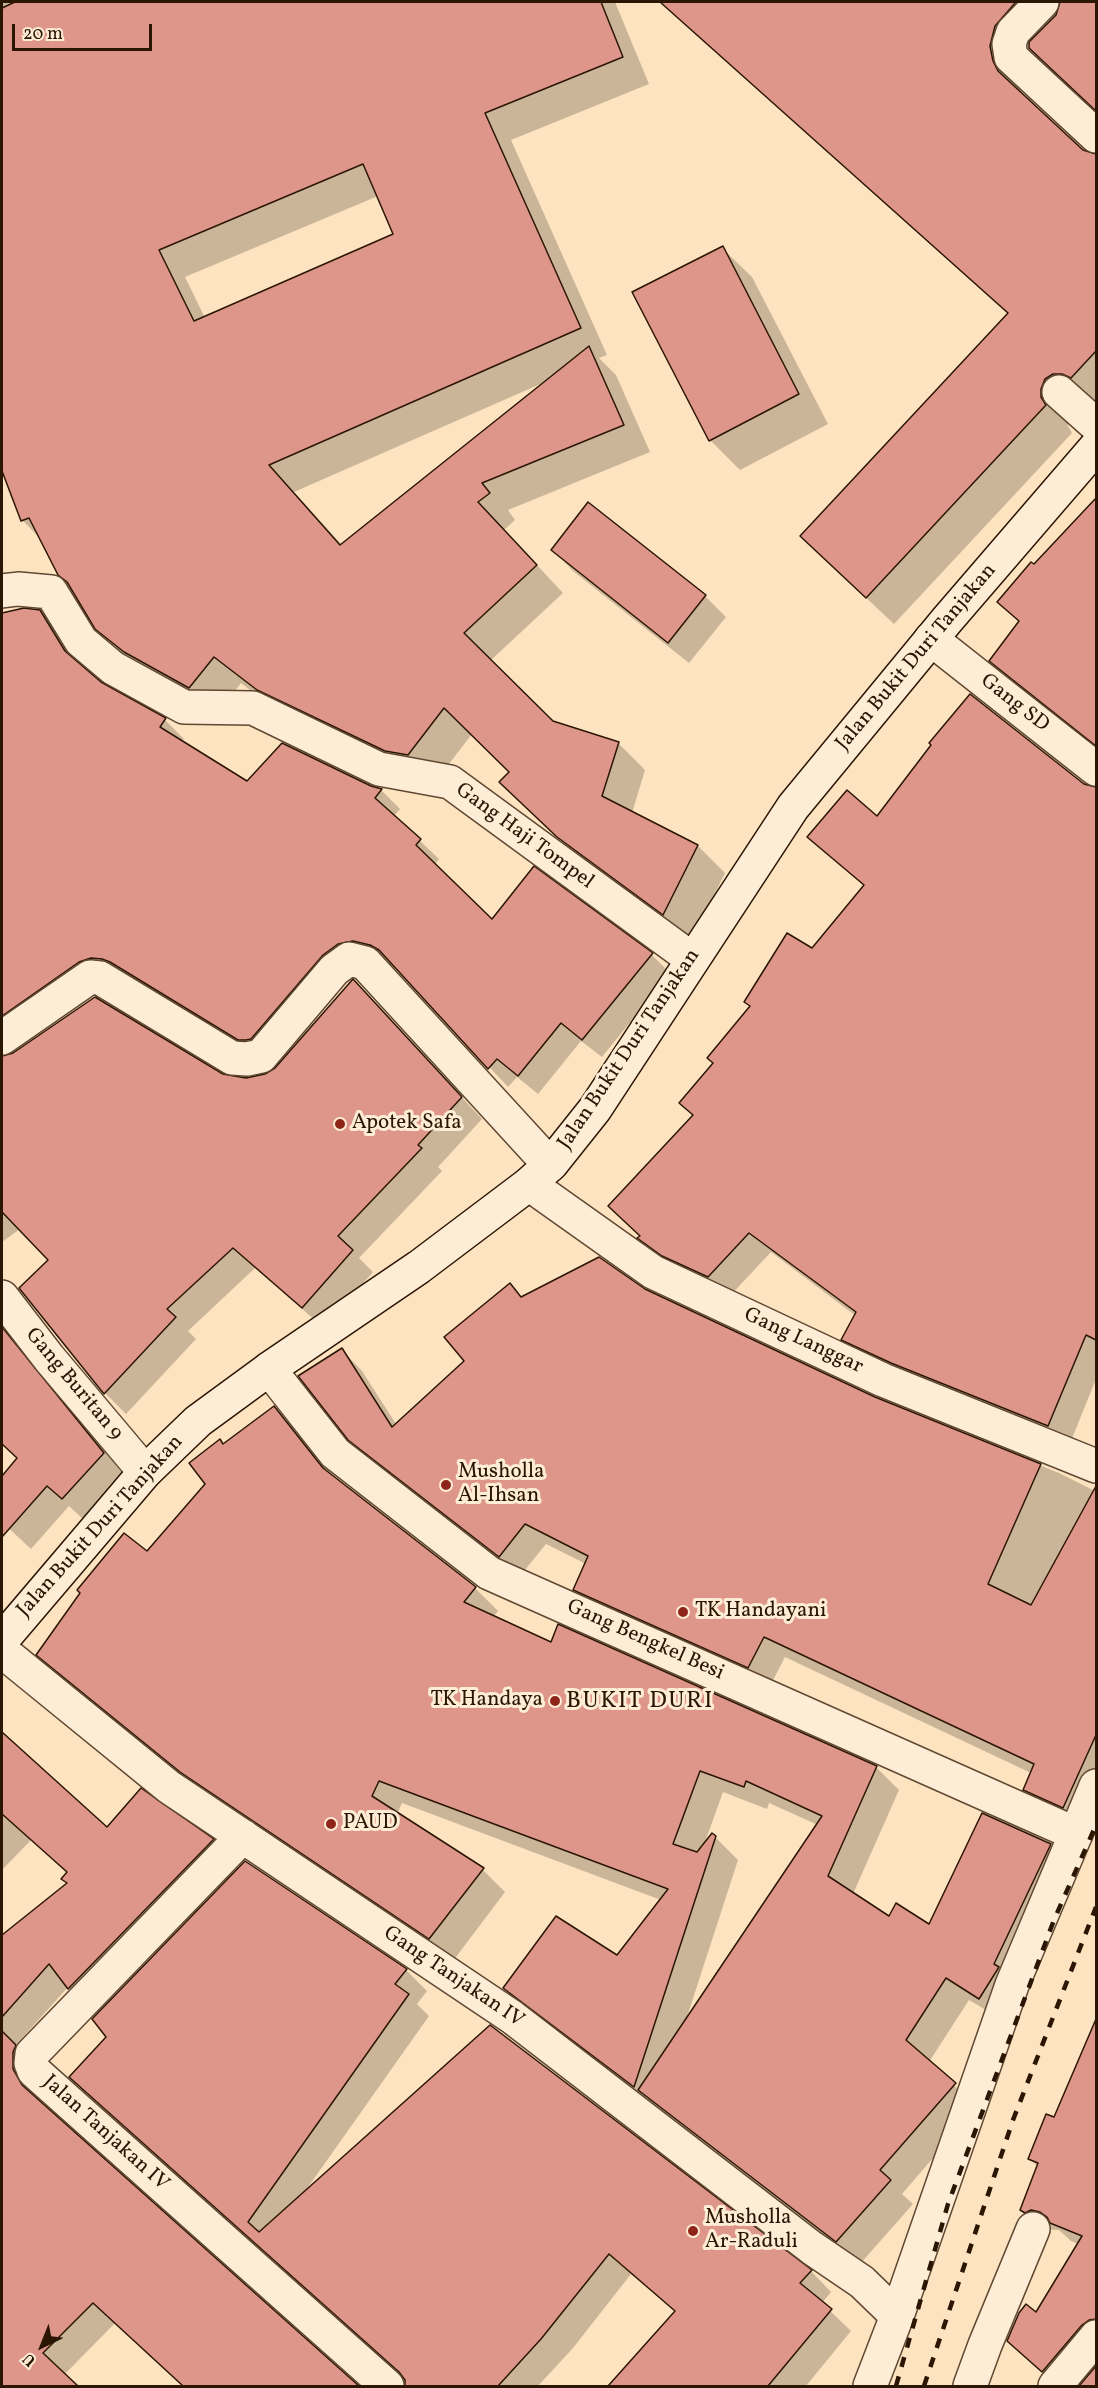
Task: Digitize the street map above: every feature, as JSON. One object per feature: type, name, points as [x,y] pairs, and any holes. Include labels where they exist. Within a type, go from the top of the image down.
[{"type":"street","points":[[1042,2],[1013,32],[1009,44],[1011,57],[1096,136]]},
{"type":"street","points":[[1059,392],[1096,425]]},
{"type":"street","name":"Jalan Bukit Duri Tanjakan","points":[[2,1640],[145,1472],[198,1421],[269,1369],[419,1268],[539,1175],[572,1141],[793,807],[931,639],[1096,447]]},
{"type":"street","name":"Gang Haji Tompel","points":[[2,591],[18,589],[51,592],[81,641],[113,668],[184,707],[253,708],[379,769],[450,782],[692,959]]},
{"type":"street","name":"Gang SD","points":[[931,639],[1096,770]]},
{"type":"street","name":"Gang Langgar","points":[[2,1038],[90,977],[100,978],[232,1058],[247,1059],[261,1056],[334,970],[349,959],[365,963],[539,1175],[653,1272],[883,1380],[1096,1466]]},
{"type":"street","name":"Gang Buritan 9","points":[[2,1297],[49,1358],[145,1472]]},
{"type":"street","name":"Gang Bengkel Besi","points":[[269,1369],[334,1453],[489,1573],[1076,1834]]},
{"type":"street","name":"Gang Tanjakan IV","points":[[2,1651],[169,1786],[512,2017],[812,2248],[862,2282],[897,2316]]},
{"type":"street","points":[[870,2386],[897,2316],[1012,1984],[1096,1786]]},
{"type":"street","name":"Jalan Tanjakan IV","points":[[243,1836],[32,2054],[31,2063],[34,2071],[387,2386]]},
{"type":"street","points":[[982,2380],[1034,2229]]},
{"type":"street","points":[[1055,2386],[1096,2337]]},
{"type":"building","points":[[15,2],[601,2],[623,57],[485,113],[581,328],[269,465],[340,545],[589,346],[624,425],[482,483],[490,493],[478,502],[537,565],[464,633],[553,721],[619,742],[602,796],[698,845],[663,915],[557,837],[499,782],[509,772],[444,708],[408,755],[385,751],[257,690],[214,657],[189,688],[124,652],[95,629],[67,582],[58,575],[29,518],[21,521],[2,471],[2,8]],"holes":[[[363,164],[393,234],[194,321],[159,250]]]},
{"type":"building","points":[[660,2],[1016,2],[995,26],[990,46],[998,71],[1083,150],[1096,154],[1096,351],[1071,378],[1062,374],[1053,374],[1045,379],[1041,397],[1046,405],[866,598],[800,536],[1008,313]]},
{"type":"building","points":[[1060,2],[1096,2],[1096,111],[1029,48],[1029,42],[1056,15]]},
{"type":"building","points":[[723,246],[799,394],[709,441],[632,292]]},
{"type":"building","points":[[1096,498],[1096,746],[989,661],[1019,621],[997,602],[1031,562],[1034,564]]},
{"type":"building","points":[[588,502],[706,595],[668,643],[551,550]]},
{"type":"building","points":[[24,608],[40,610],[65,651],[101,682],[166,718],[160,727],[247,781],[282,743],[371,786],[382,789],[375,798],[421,839],[416,845],[492,919],[534,866],[653,953],[582,1040],[561,1023],[518,1076],[497,1059],[488,1069],[379,950],[353,941],[338,944],[323,955],[251,1039],[238,1040],[102,959],[91,958],[79,962],[2,1016],[2,613]]},
{"type":"building","points":[[970,694],[1084,784],[1096,787],[1096,1340],[1086,1335],[1048,1426],[891,1363],[841,1340],[856,1312],[749,1233],[708,1277],[662,1256],[637,1238],[640,1236],[608,1206],[693,1115],[679,1103],[713,1063],[707,1058],[750,1006],[744,1002],[787,933],[812,948],[864,885],[807,837],[847,790],[877,816],[931,745],[929,743]]},
{"type":"building","points":[[353,979],[462,1097],[418,1145],[422,1148],[338,1236],[353,1250],[302,1308],[233,1248],[167,1309],[176,1317],[104,1394],[19,1288],[48,1260],[2,1212],[2,1056],[13,1053],[95,997],[223,1074],[246,1078],[265,1074],[275,1068]]},
{"type":"building","points":[[599,1257],[645,1289],[875,1397],[1041,1464],[988,1584],[1031,1605],[1096,1486],[1096,1735],[1063,1808],[1023,1790],[1034,1764],[764,1637],[748,1668],[573,1590],[588,1556],[525,1524],[499,1557],[348,1440],[298,1376],[342,1348],[392,1427],[464,1361],[444,1337],[510,1283],[521,1297]]},
{"type":"building","points":[[2,1327],[104,1453],[62,1499],[47,1486],[2,1537],[2,1476],[17,1458],[2,1444]]},
{"type":"building","points":[[274,1406],[323,1468],[476,1587],[464,1602],[551,1642],[558,1624],[877,1766],[828,1876],[889,1916],[896,1903],[929,1924],[982,1813],[1051,1844],[994,1964],[999,1967],[979,1999],[946,1978],[906,2040],[956,2083],[880,2170],[891,2180],[836,2242],[638,2090],[822,1816],[746,1781],[744,1787],[700,1771],[673,1844],[697,1852],[712,1833],[716,1836],[634,2087],[503,1988],[556,1916],[617,1955],[668,1889],[379,1781],[372,1796],[484,1868],[429,1939],[180,1772],[36,1655],[80,1593],[77,1590],[124,1533],[147,1551],[205,1484],[189,1463],[220,1439],[223,1444]]},
{"type":"building","points":[[2,1732],[107,1827],[141,1788],[214,1839],[68,1989],[49,1964],[2,2017],[2,1935],[67,1883],[61,1879],[67,1872],[2,1814]]},
{"type":"building","points":[[245,1861],[407,1969],[395,1984],[409,1994],[248,2222],[259,2232],[490,2025],[812,2270],[800,2283],[832,2309],[768,2386],[608,2386],[675,2311],[609,2254],[541,2339],[498,2386],[405,2386],[405,2380],[399,2372],[69,2077],[106,2037],[92,2019]]},
{"type":"building","points":[[1096,2019],[1096,2319],[1089,2320],[1082,2325],[1042,2372],[1007,2341],[1019,2313],[1026,2304],[1036,2312],[1082,2236],[1050,2223],[1047,2217],[1040,2212],[1031,2210],[1025,2213],[1020,2210],[1038,2163],[1028,2159],[1046,2114],[1054,2117]]},
{"type":"building","points":[[2,2031],[16,2045],[13,2052],[13,2069],[22,2085],[359,2386],[183,2386],[93,2303],[43,2353],[78,2386],[2,2386]]},
{"type":"building","points":[[1096,2366],[1096,2386],[1079,2386]]},
{"type":"railway","points":[[896,2386],[948,2204],[1054,1920],[1096,1825]]},
{"type":"railway","points":[[924,2386],[1013,2120],[1096,1907]]},
{"type":"place","name":"Apotek Safa","points":[[340,1124]]},
{"type":"place","name":"Musholla Al-Ihsan","points":[[446,1485]]},
{"type":"place","name":"TK Handayani","points":[[683,1612]]},
{"type":"place","name":"TK Handaya","points":[[555,1701]]},
{"type":"place","name":"PAUD","points":[[331,1824]]},
{"type":"place","name":"Musholla Ar-Raduli","points":[[693,2231]]},
{"type":"district","name":"BUKIT DURI","points":[[640,1703]]}]
